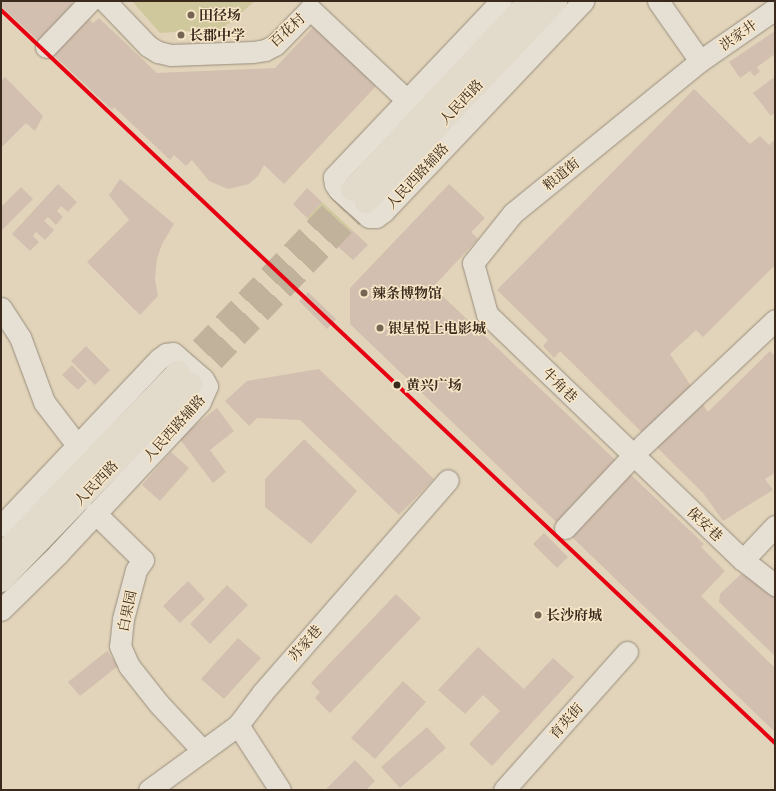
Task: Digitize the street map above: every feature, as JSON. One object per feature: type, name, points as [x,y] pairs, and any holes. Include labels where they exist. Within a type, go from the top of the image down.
[{"type":"main road","name":"人民西路","points":[[530,1],[359,196],[556,1]]},
{"type":"main road","name":"人民西路","points":[[1,555],[184,378],[1,581]]},
{"type":"street","points":[[46,47],[90,1]]},
{"type":"street","name":"百花村","points":[[105,1],[148,46],[158,52],[171,55],[253,52],[265,50],[275,45],[310,9],[406,99]]},
{"type":"street","name":"人民西路辅路","points":[[501,1],[406,99],[334,177],[334,184],[339,190],[369,217],[376,217],[383,212],[583,1]]},
{"type":"street","points":[[658,1],[700,61]]},
{"type":"street","name":"洪家井","points":[[700,61],[775,9]]},
{"type":"street","name":"粮道街","points":[[487,314],[473,263],[513,213],[700,61]]},
{"type":"street","points":[[1,308],[20,337],[44,402],[77,445]]},
{"type":"street","name":"牛角巷","points":[[487,314],[633,456]]},
{"type":"street","points":[[565,528],[633,456],[775,320]]},
{"type":"street","name":"人民西路辅路","points":[[1,610],[200,402],[207,386],[180,357],[166,354],[3,521]]},
{"type":"street","name":"保安巷","points":[[633,456],[743,560],[775,585]]},
{"type":"street","name":"苏家巷","points":[[149,790],[238,725],[263,692],[448,480]]},
{"type":"street","name":"白果园","points":[[95,513],[143,560],[136,570],[123,618],[120,646],[129,666],[159,704],[203,751]]},
{"type":"street","points":[[743,560],[775,526]]},
{"type":"street","name":"育英街","points":[[504,790],[627,652]]},
{"type":"street","points":[[238,725],[280,790]]},
{"type":"shaded area","name":"田径场","points":[[132,1],[255,1],[222,29],[160,33]]},
{"type":"shaded area","points":[[322,202],[351,229],[336,245],[307,218]]},
{"type":"building","points":[[1,1],[70,1],[93,23],[99,18],[157,73],[275,68],[316,24],[379,83],[284,184],[264,165],[258,176],[249,184],[228,189],[209,181],[192,160],[186,166],[174,155],[170,160],[114,107],[112,110],[1,6]]},
{"type":"building","points":[[775,31],[775,54],[757,67],[760,72],[754,76],[750,71],[740,78],[729,62]]},
{"type":"building","points":[[5,77],[43,116],[35,131],[26,123],[1,148],[1,81]]},
{"type":"building","points":[[773,78],[775,81],[775,113],[771,116],[753,93]]},
{"type":"building","points":[[694,89],[750,144],[760,136],[769,145],[775,139],[775,265],[703,337],[696,330],[670,354],[708,412],[770,351],[775,356],[775,476],[773,474],[765,479],[773,490],[723,521],[703,493],[560,351],[554,358],[543,346],[548,340],[497,290]]},
{"type":"building","points":[[120,179],[174,224],[162,244],[157,259],[155,279],[158,296],[140,315],[87,262],[129,220],[109,195]]},
{"type":"building","points":[[58,184],[77,202],[68,212],[61,206],[57,211],[63,217],[56,225],[48,217],[44,221],[54,230],[45,240],[36,232],[33,236],[39,242],[30,251],[12,234]]},
{"type":"building","points":[[449,184],[485,218],[471,232],[478,239],[433,287],[704,544],[701,547],[725,571],[701,596],[775,668],[775,732],[350,324],[350,288]]},
{"type":"building","points":[[21,187],[33,199],[1,231],[1,207]]},
{"type":"building","points":[[307,188],[322,202],[307,218],[293,204]]},
{"type":"building","points":[[351,229],[368,245],[353,260],[336,245]]},
{"type":"building","points":[[308,292],[336,319],[327,329],[299,301]]},
{"type":"building","points":[[86,346],[110,370],[95,385],[71,361]]},
{"type":"building","points":[[72,365],[87,381],[78,390],[62,375]]},
{"type":"building","points":[[319,369],[434,479],[399,515],[300,420],[257,418],[249,426],[225,401],[247,381]]},
{"type":"building","points":[[217,408],[234,431],[210,450],[226,472],[213,483],[179,438]]},
{"type":"building","points":[[304,439],[357,491],[311,544],[265,507],[265,479]]},
{"type":"building","points":[[171,452],[189,468],[160,501],[142,485]]},
{"type":"building","points":[[544,533],[568,557],[557,568],[533,544]]},
{"type":"building","points":[[741,574],[760,580],[775,597],[775,656],[719,602],[720,594]]},
{"type":"building","points":[[188,581],[205,599],[180,623],[163,606]]},
{"type":"building","points":[[227,585],[248,605],[210,644],[190,624]]},
{"type":"building","points":[[396,594],[421,618],[330,713],[315,698],[320,692],[311,683]]},
{"type":"building","points":[[238,638],[261,658],[224,699],[201,679]]},
{"type":"building","points":[[478,647],[524,689],[553,658],[574,677],[492,766],[469,744],[500,711],[483,695],[465,714],[438,690]]},
{"type":"building","points":[[107,651],[118,666],[80,696],[68,682]]},
{"type":"building","points":[[403,681],[426,702],[375,759],[351,738]]},
{"type":"building","points":[[427,727],[446,748],[400,788],[381,767]]},
{"type":"building","points":[[355,760],[375,781],[366,790],[325,790]]},
{"type":"tunnel","points":[[178,372],[352,190]]},
{"type":"tunnel","points":[[191,384],[366,202]]},
{"type":"transit line","points":[[1,10],[775,743]]},
{"type":"place","name":"田径场","points":[[191,15]]},
{"type":"place","name":"长郡中学","points":[[181,35]]},
{"type":"place","name":"辣条博物馆","points":[[364,293]]},
{"type":"place","name":"银星悦上电影城","points":[[380,328]]},
{"type":"place","name":"黄兴广场","points":[[397,385]]},
{"type":"place","name":"长沙府城","points":[[538,615]]}]
